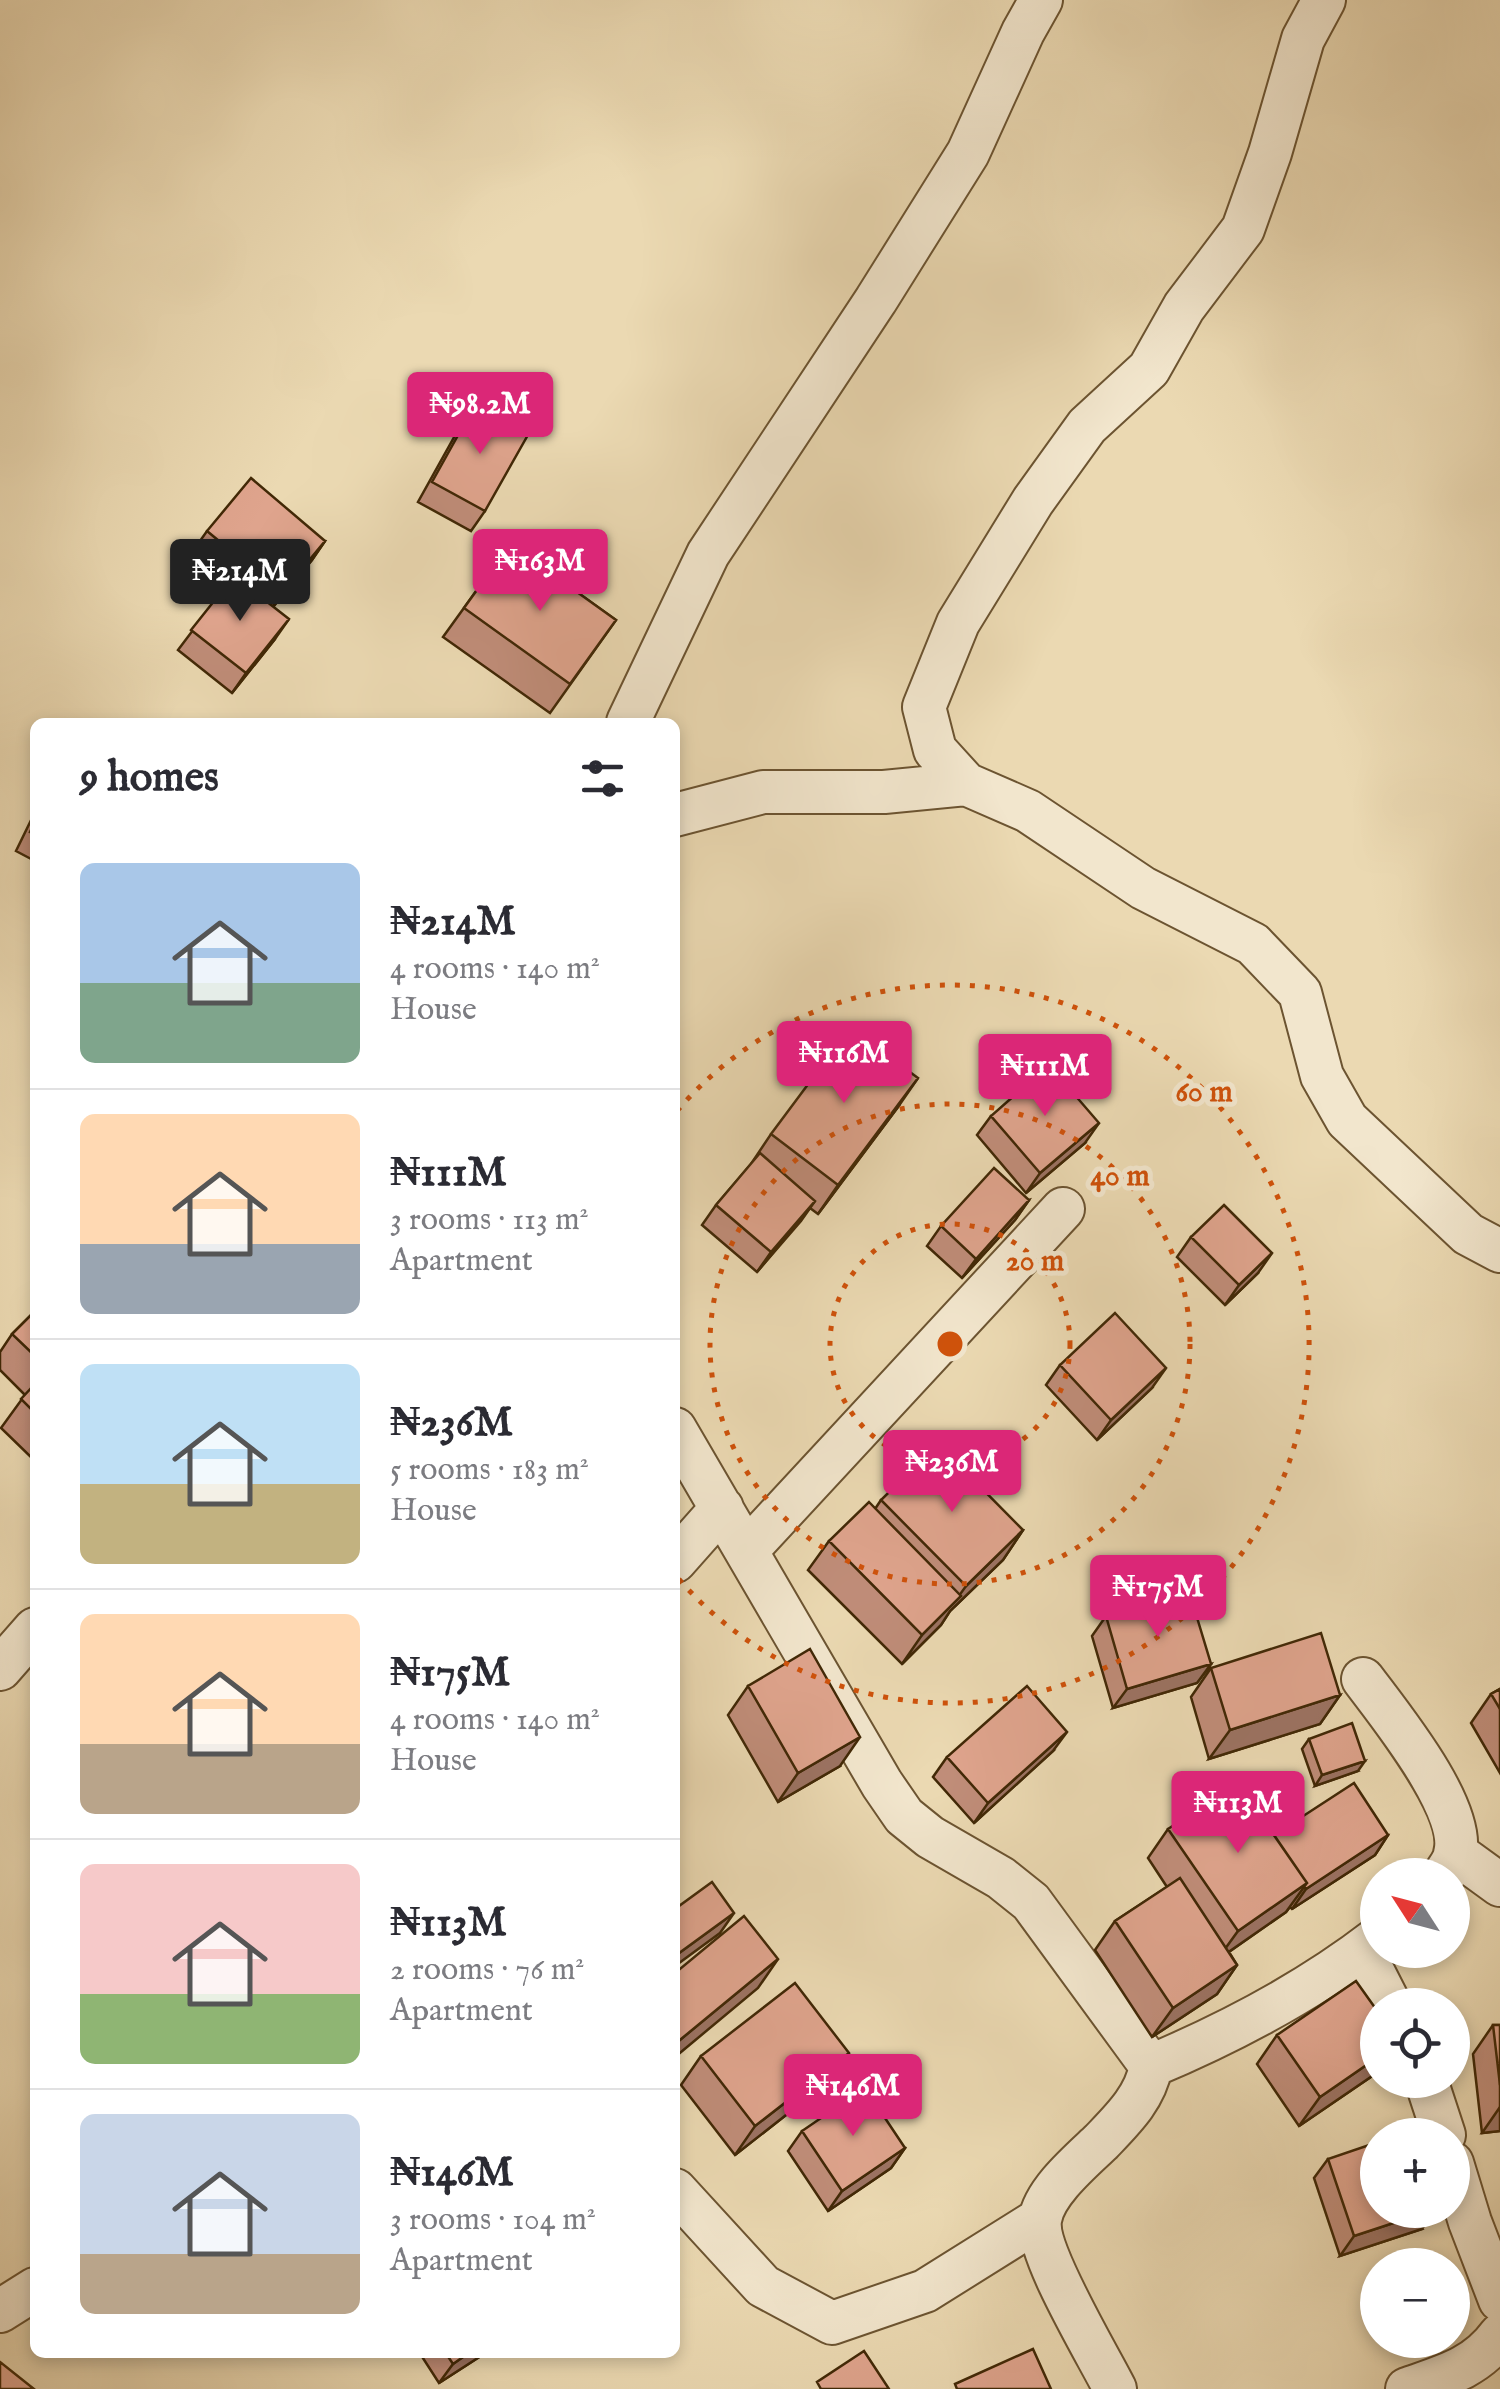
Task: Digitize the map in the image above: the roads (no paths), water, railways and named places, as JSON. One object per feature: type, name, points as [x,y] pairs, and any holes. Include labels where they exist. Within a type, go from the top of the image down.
[{"type":"street","points":[[630,718],[708,554],[968,153],[1041,0]]},
{"type":"street","points":[[1324,0],[1303,39],[1270,153],[1243,228],[1184,306],[1149,370],[1087,426],[1044,486],[958,623],[924,707],[935,750],[966,784],[1028,811],[1143,888],[1253,944],[1300,993],[1322,1076],[1347,1120],[1468,1234],[1500,1251]]},
{"type":"street","points":[[680,815],[762,792],[884,792],[966,784]]},
{"type":"street","points":[[747,1550],[1063,1209]]},
{"type":"street","points":[[680,1437],[904,1816],[930,1837],[1001,1878],[1031,1902],[1151,2066],[1148,2084],[1126,2116],[1060,2182],[1040,2219],[925,2291],[832,2324],[763,2286],[680,2195]]},
{"type":"street","points":[[680,1555],[722,1508]]},
{"type":"street","points":[[0,1669],[30,1635]]},
{"type":"street","points":[[1362,1679],[1430,1776],[1451,1816],[1450,1858]]},
{"type":"street","points":[[1470,1872],[1500,1885]]},
{"type":"street","points":[[1151,2066],[1255,2020],[1360,1951]]},
{"type":"street","points":[[1040,2219],[1044,2249],[1115,2389]]},
{"type":"street","points":[[1470,2222],[1500,2300]]},
{"type":"street","points":[[0,2310],[30,2293]]},
{"type":"street","points":[[1407,2389],[1462,2370],[1486,2354],[1500,2335]]}]
